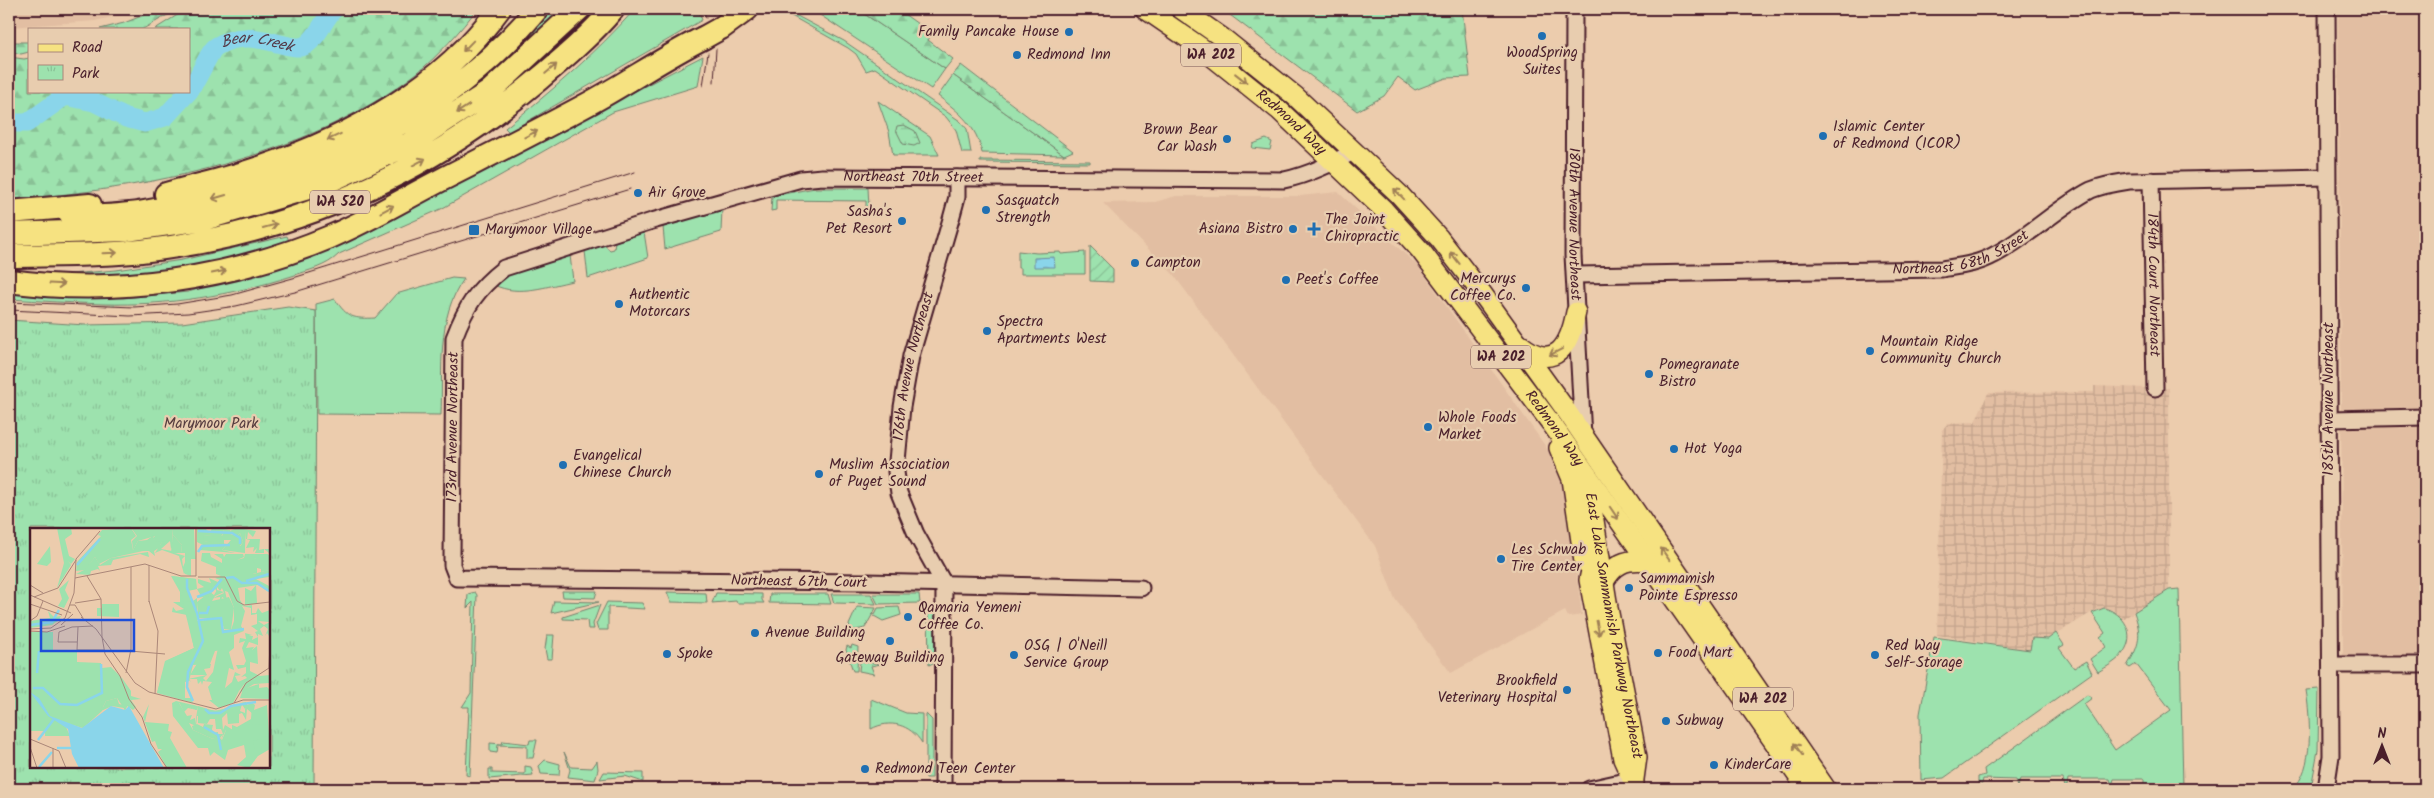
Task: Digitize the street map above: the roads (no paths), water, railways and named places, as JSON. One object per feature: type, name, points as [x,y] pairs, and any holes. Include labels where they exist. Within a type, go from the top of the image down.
[{"type":"highway","points":[[9,212],[62,209],[159,196],[261,168],[295,155],[360,124],[417,90],[458,56],[499,9]]},
{"type":"highway","points":[[9,221],[142,212],[210,199],[277,180],[356,146],[401,124],[443,96],[484,64],[522,27],[537,9]]},
{"type":"highway","name":"WA 520","points":[[9,234],[126,230],[204,219],[325,182],[409,144],[489,92],[580,9]]},
{"type":"highway","name":"WA 520","points":[[9,256],[140,252],[227,237],[294,219],[354,197],[453,144],[508,106],[578,46],[613,9]]},
{"type":"highway","points":[[9,281],[79,285],[154,282],[228,270],[285,254],[332,236],[380,213],[589,104],[712,33],[747,9]]},
{"type":"main road","name":"Redmond Way","points":[[1145,9],[1199,46],[1280,110],[1384,210],[1421,251],[1551,423],[1807,789]]},
{"type":"main road","name":"Redmond Way","points":[[1181,9],[1260,67],[1355,151],[1399,194],[1439,238],[1481,292],[1584,438],[1826,789]]},
{"type":"main road","points":[[1515,340],[1534,354],[1548,356],[1556,353],[1565,348],[1576,312]]},
{"type":"main road","points":[[1551,423],[1551,435],[1563,455],[1572,480],[1585,571],[1596,581],[1623,562],[1646,561]]},
{"type":"main road","name":"East Lake Sammamish Parkway Northeast","points":[[1584,438],[1596,581],[1637,757],[1635,784]]},
{"type":"main road","points":[[1706,644],[1724,660],[1740,682],[1761,696]]},
{"type":"street","name":"180th Avenue Northeast","points":[[1574,9],[1573,254],[1576,275],[1576,312],[1584,438]]},
{"type":"street","name":"185th Avenue Northeast","points":[[2326,789],[2331,756],[2327,9]]},
{"type":"street","name":"Northeast 70th Street","points":[[484,284],[504,268],[791,181],[822,177],[1284,180],[1297,177],[1334,162],[1355,151]]},
{"type":"street","name":"Northeast 68th Street","points":[[1576,275],[1942,269],[1969,265],[1993,256],[2091,190],[2128,181],[2327,177]]},
{"type":"street","name":"176th Avenue Northeast","points":[[943,789],[944,584],[916,534],[899,493],[896,472],[902,407],[911,356],[922,312],[957,196],[957,178]]},
{"type":"street","name":"184th Court Northeast","points":[[2151,180],[2155,388]]},
{"type":"street","name":"173rd Avenue Northeast","points":[[457,578],[452,565],[454,338],[464,310],[484,284]]},
{"type":"street","points":[[2330,419],[2425,417]]},
{"type":"street","name":"Northeast 67th Court","points":[[457,578],[1142,588]]},
{"type":"street","points":[[2331,665],[2425,665]]},
{"type":"street","points":[[1590,789],[1635,784]]},
{"type":"water","points":[[1054,257],[1055,267],[1034,267],[1034,258]]},
{"type":"waterway","name":"Bear Creek","points":[[190,89],[217,46],[230,40],[244,38],[299,47],[306,45],[334,9]]},
{"type":"waterway","name":"Bear Creek","points":[[9,123],[27,123],[65,96],[94,102],[126,118],[145,123],[165,117],[188,92]]},
{"type":"tram line","points":[[703,9],[706,18]]},
{"type":"tram line","points":[[711,9],[713,14]]},
{"type":"tram line","points":[[714,82],[716,49]]},
{"type":"tram line","points":[[703,86],[708,53]]},
{"type":"tram line","points":[[9,302],[134,307],[177,304],[232,295],[293,278],[635,172]]},
{"type":"tram line","points":[[9,310],[130,316],[188,313],[236,306],[295,292],[630,189]]},
{"type":"place","name":"Family Pancake House","points":[[1069,32]]},
{"type":"place","name":"WoodSpring Suites","points":[[1542,36]]},
{"type":"place","name":"Redmond Inn","points":[[1017,55]]},
{"type":"place","name":"Islamic Center of Redmond (ICOR)","points":[[1823,136]]},
{"type":"place","name":"Brown Bear Car Wash","points":[[1227,139]]},
{"type":"place","name":"Air Grove","points":[[638,193]]},
{"type":"place","name":"Sasquatch Strength","points":[[986,210]]},
{"type":"place","name":"Sasha's Pet Resort","points":[[902,221]]},
{"type":"place","name":"Asiana Bistro","points":[[1293,229]]},
{"type":"place","name":"The Joint Chiropractic","points":[[1314,229]]},
{"type":"place","name":"Marymoor Village","points":[[474,230]]},
{"type":"place","name":"Campton","points":[[1135,263]]},
{"type":"place","name":"Peet's Coffee","points":[[1286,280]]},
{"type":"place","name":"Mercurys Coffee Co.","points":[[1526,288]]},
{"type":"place","name":"Authentic Motorcars","points":[[619,304]]},
{"type":"place","name":"Spectra Apartments West","points":[[987,331]]},
{"type":"place","name":"Mountain Ridge Community Church","points":[[1870,351]]},
{"type":"place","name":"Pomegranate Bistro","points":[[1649,374]]},
{"type":"place","name":"Whole Foods Market","points":[[1428,427]]},
{"type":"place","name":"Hot Yoga","points":[[1674,449]]},
{"type":"place","name":"Evangelical Chinese Church","points":[[563,465]]},
{"type":"place","name":"Muslim Association of Puget Sound","points":[[819,474]]},
{"type":"place","name":"Les Schwab Tire Center","points":[[1501,559]]},
{"type":"place","name":"Sammamish Pointe Espresso","points":[[1629,588]]},
{"type":"place","name":"Qamaria Yemeni Coffee Co.","points":[[908,617]]},
{"type":"place","name":"Avenue Building","points":[[755,633]]},
{"type":"place","name":"Gateway Building","points":[[890,641]]},
{"type":"place","name":"Food Mart","points":[[1658,653]]},
{"type":"place","name":"Spoke","points":[[667,654]]},
{"type":"place","name":"OSG | O'Neill Service Group","points":[[1014,655]]},
{"type":"place","name":"Red Way Self-Storage","points":[[1875,655]]},
{"type":"place","name":"Brookfield Veterinary Hospital","points":[[1567,690]]},
{"type":"place","name":"Subway","points":[[1666,721]]},
{"type":"place","name":"KinderCare","points":[[1714,765]]},
{"type":"place","name":"Redmond Teen Center","points":[[865,769]]},
{"type":"park label","name":"Marymoor Park","points":[[211,424]]}]
